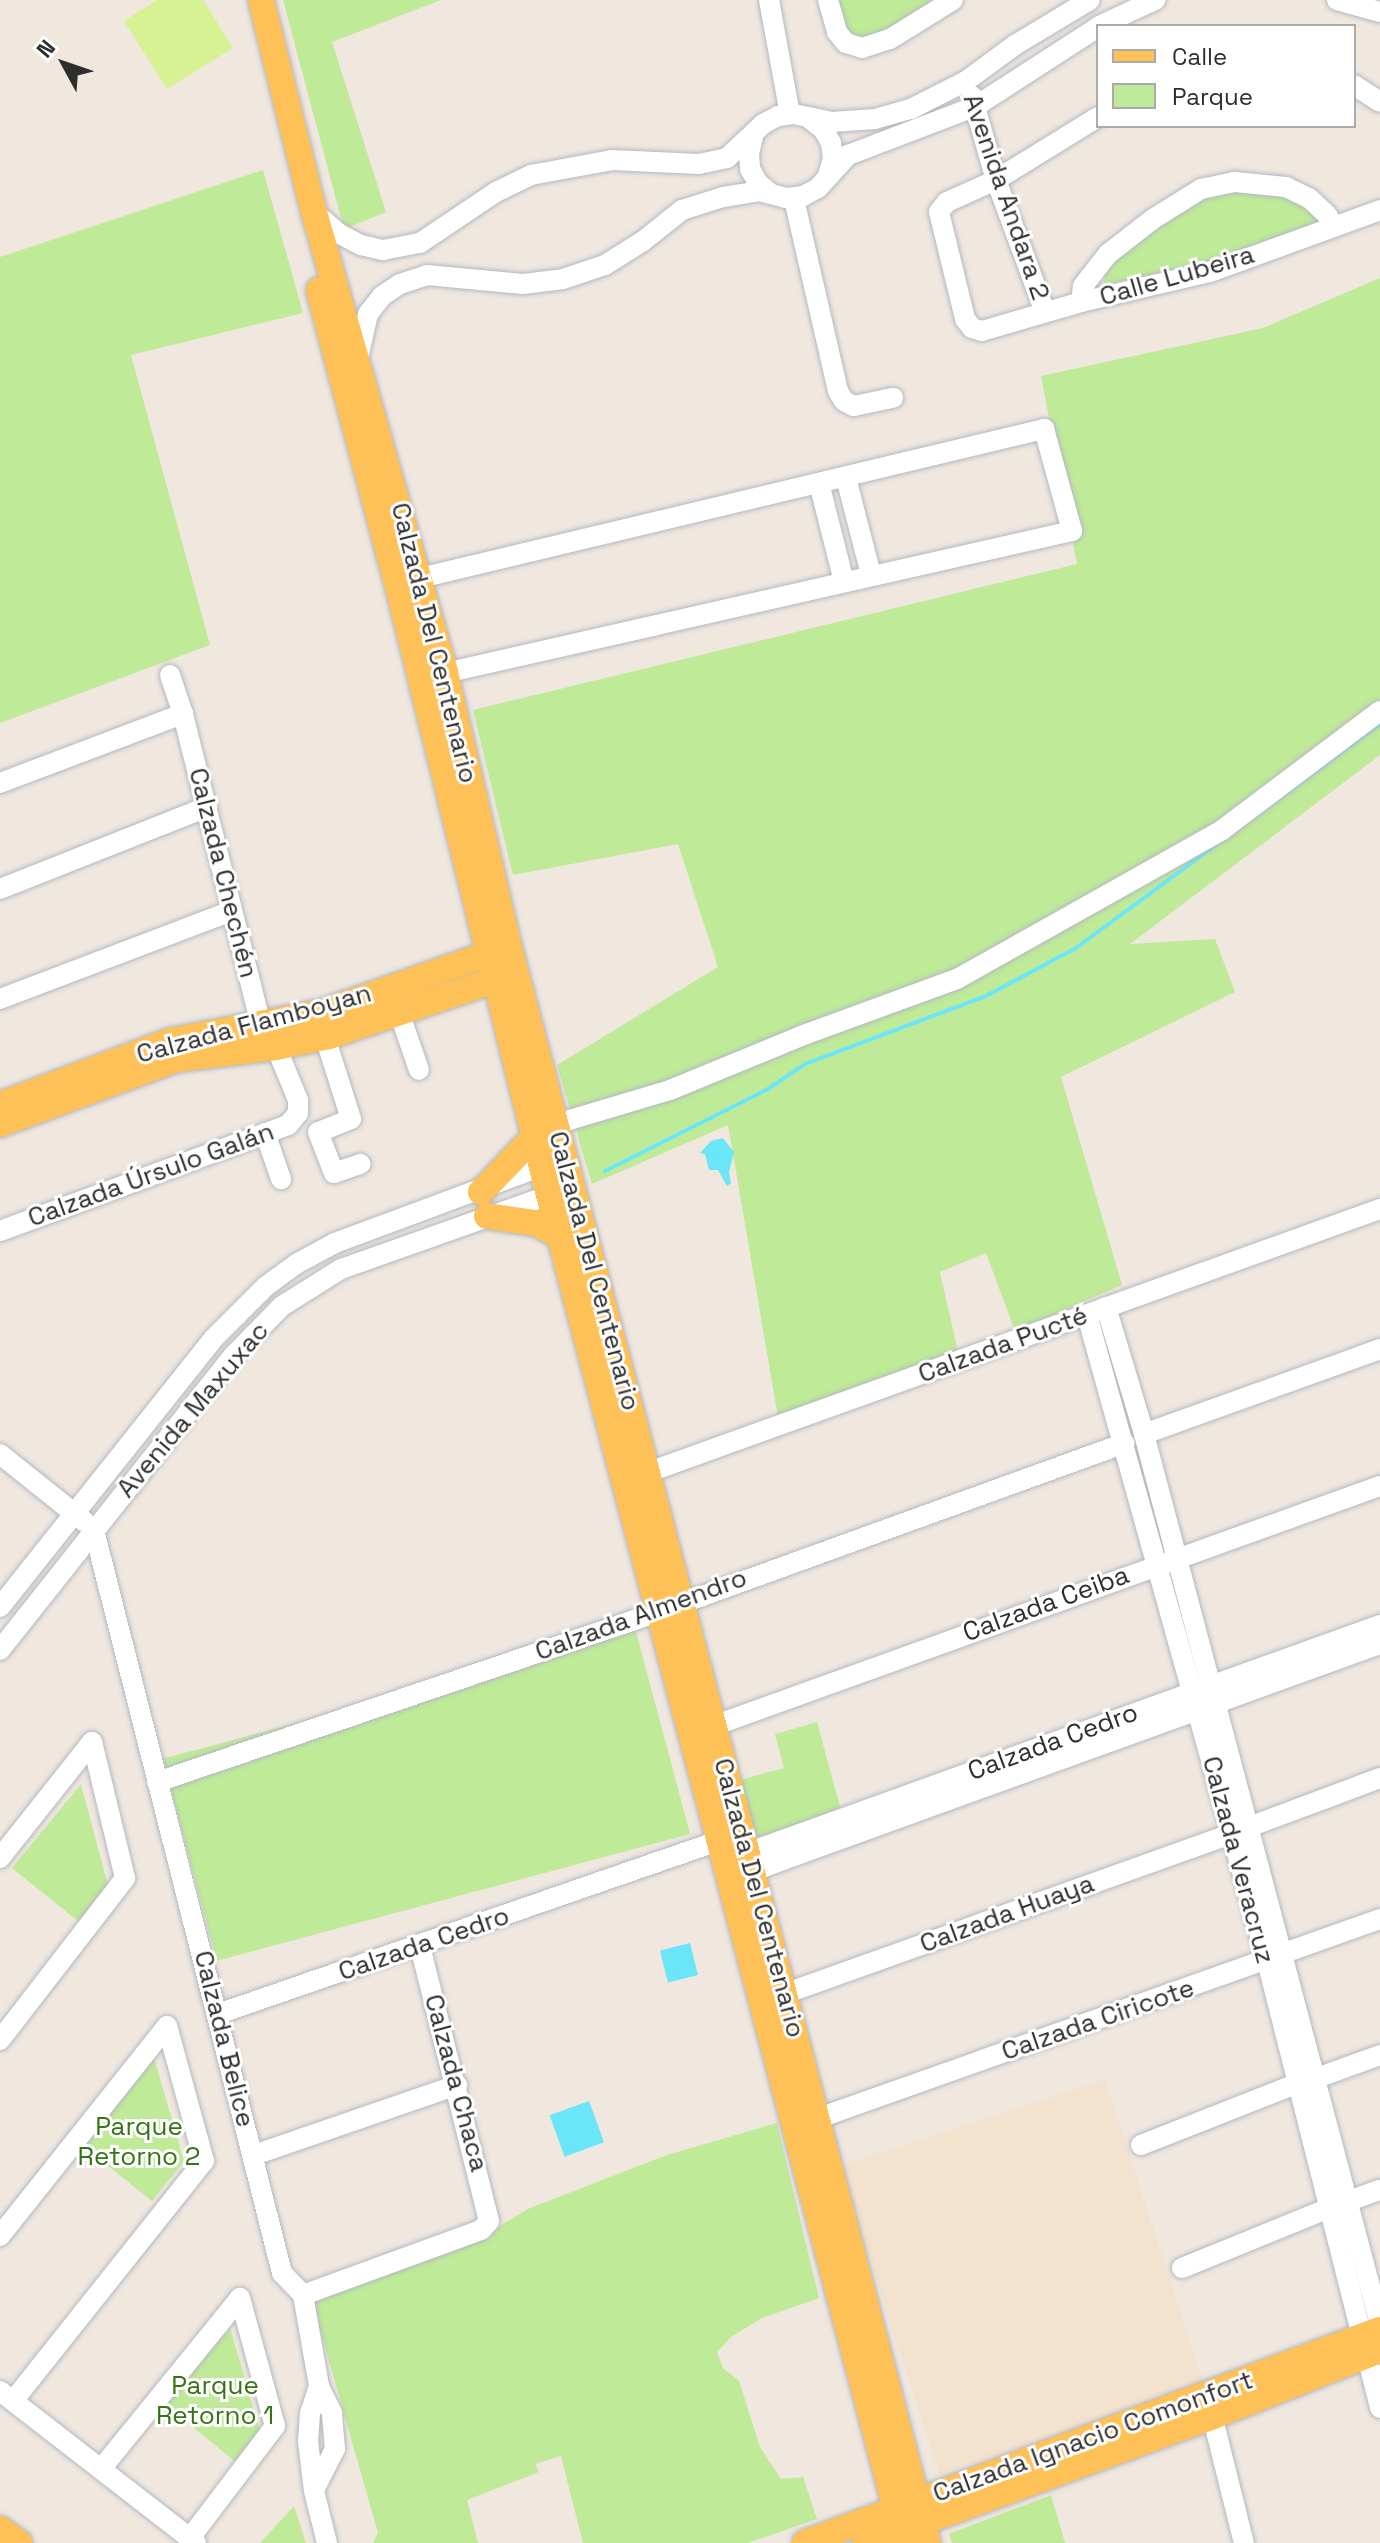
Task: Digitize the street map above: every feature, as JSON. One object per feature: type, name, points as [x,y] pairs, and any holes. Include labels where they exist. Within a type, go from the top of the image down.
[{"type":"main road","name":"Calzada Del Centenario","points":[[244,0],[296,172],[314,212],[420,578],[445,673],[499,950]]},
{"type":"main road","name":"Calzada Del Centenario","points":[[261,0],[296,172],[399,590],[506,976],[735,1861],[912,2526]]},
{"type":"main road","name":"Calzada Flamboyan","points":[[0,1105],[170,1041],[323,1012],[499,950]]},
{"type":"main road","name":"Calzada Flamboyan","points":[[0,1124],[177,1059],[276,1047],[325,1037],[506,976]]},
{"type":"main road","points":[[545,1130],[484,1204],[561,1236]]},
{"type":"main road","name":"Calzada Del Centenario","points":[[561,1191],[561,1236],[637,1476]]},
{"type":"main road","name":"Calzada Del Centenario","points":[[671,1606],[713,1726],[735,1861],[784,1994],[912,2526]]},
{"type":"main road","name":"Calzada Ignacio Comonfort","points":[[865,2543],[1373,2339]]},
{"type":"main road","name":"Calzada Ignacio Comonfort","points":[[805,2543],[912,2526]]},
{"type":"main road","points":[[0,2529],[19,2543]]},
{"type":"street","points":[[769,0],[800,116],[823,129],[831,143],[833,159],[828,175]]},
{"type":"street","points":[[828,0],[837,32],[846,43],[862,48],[890,39],[953,0]]},
{"type":"street","points":[[314,212],[338,233],[361,245],[383,250],[420,243],[496,192],[531,175],[612,160],[699,164],[727,158],[753,137],[763,124],[800,116],[832,122],[875,119],[911,109],[966,81],[1015,45],[1090,0]]},
{"type":"street","points":[[1103,24],[1155,0]]},
{"type":"street","points":[[1337,0],[1380,12]]},
{"type":"street","points":[[358,361],[368,314],[382,296],[400,284],[427,275],[523,284],[563,279],[605,265],[643,241],[682,210],[723,197],[760,191],[794,199],[818,188],[848,155],[976,106],[1096,28]]},
{"type":"street","name":"Avenida Andara 2","points":[[966,81],[996,180],[1045,312]]},
{"type":"street","points":[[1356,86],[1380,102]]},
{"type":"street","points":[[996,180],[1096,118]]},
{"type":"street","points":[[753,137],[749,153],[750,169],[758,183],[771,194]]},
{"type":"street","name":"Calle Lubeira","points":[[996,180],[947,202],[939,212],[965,319],[972,328],[982,331],[1081,302],[1210,272],[1380,210]]},
{"type":"street","points":[[1081,302],[1083,286],[1108,254],[1153,219],[1201,189],[1235,182],[1286,187],[1309,198],[1327,215],[1333,226]]},
{"type":"street","points":[[794,199],[838,391],[844,401],[854,406],[893,398]]},
{"type":"street","points":[[420,578],[1044,429],[1072,531],[445,673]]},
{"type":"street","points":[[846,478],[871,575]]},
{"type":"street","points":[[819,483],[844,582]]},
{"type":"street","name":"Calzada Chechén","points":[[170,675],[183,714],[261,1025],[276,1047],[298,1100],[298,1113]]},
{"type":"street","points":[[545,1130],[670,1090],[801,1036],[957,979],[1222,830],[1380,711]]},
{"type":"street","points":[[0,783],[183,714]]},
{"type":"street","points":[[0,889],[207,807]]},
{"type":"street","points":[[0,999],[232,911]]},
{"type":"street","points":[[399,1012],[419,1070]]},
{"type":"street","points":[[325,1037],[351,1119],[318,1132],[334,1173],[360,1164]]},
{"type":"street","name":"Calzada Úrsulo Galán","points":[[0,1231],[288,1125],[298,1113]]},
{"type":"street","points":[[265,1133],[281,1179]]},
{"type":"street","name":"Avenida Maxuxac","points":[[0,1650],[256,1330],[310,1286],[341,1269],[387,1253],[484,1204],[553,1162]]},
{"type":"street","name":"Avenida Maxuxac","points":[[0,1607],[213,1339],[257,1294],[296,1264],[335,1243],[378,1227],[561,1191]]},
{"type":"street","name":"Calzada Pucté","points":[[637,1476],[1380,1209]]},
{"type":"street","points":[[378,1227],[387,1253]]},
{"type":"street","name":"Calzada Veracruz","points":[[1096,1311],[1144,1434],[1167,1560],[1306,2081],[1329,2208],[1373,2339]]},
{"type":"street","name":"Calzada Veracruz","points":[[1096,1311],[1124,1443],[1167,1560]]},
{"type":"street","points":[[1144,1434],[1380,1349]]},
{"type":"street","name":"Calzada Almendro","points":[[157,1782],[671,1606],[1124,1443]]},
{"type":"street","points":[[0,1454],[94,1530]]},
{"type":"street","name":"Calzada Ceiba","points":[[713,1726],[1167,1560],[1380,1486]]},
{"type":"street","name":"Calzada Belice","points":[[94,1530],[282,2273],[303,2295],[319,2386],[332,2413],[335,2449],[314,2491],[327,2543]]},
{"type":"street","name":"Calzada Cedro","points":[[218,2014],[420,1946],[735,1861],[1203,1696],[1380,1625]]},
{"type":"street","name":"Calzada Cedro","points":[[1203,1696],[1380,1644]]},
{"type":"street","points":[[0,1858],[92,1742],[125,1878],[0,2039]]},
{"type":"street","name":"Calzada Huaya","points":[[784,1994],[1380,1778]]},
{"type":"street","name":"Calzada Ciricote","points":[[816,2119],[1380,1919]]},
{"type":"street","name":"Calzada Chaca","points":[[303,2295],[481,2230],[489,2221],[420,1946]]},
{"type":"street","points":[[0,2236],[167,2026],[204,2161],[6,2396],[193,2540],[275,2426],[240,2298],[101,2469]]},
{"type":"street","points":[[1141,2145],[1380,2055]]},
{"type":"street","name":"Calzada Veracruz","points":[[1306,2081],[1349,2201],[1373,2339],[1380,2408]]},
{"type":"street","points":[[254,2155],[457,2085]]},
{"type":"street","points":[[1349,2201],[1380,2190]]},
{"type":"street","points":[[1182,2268],[1329,2208]]},
{"type":"street","points":[[1210,2406],[1244,2543]]},
{"type":"shaded area","points":[[1105,2080],[1205,2388],[940,2474],[840,2166]]},
{"type":"green space","points":[[157,0],[203,0],[233,48],[167,89],[124,21]]},
{"type":"green space","points":[[283,0],[441,0],[332,42],[386,212],[344,229]]},
{"type":"green space","points":[[834,0],[940,0],[874,40],[853,39],[842,25]]},
{"type":"green space","points":[[263,170],[303,313],[131,355],[210,645],[0,723],[0,257]]},
{"type":"green space","points":[[1234,186],[1300,200],[1322,215],[1320,225],[1209,265],[1104,284],[1105,269],[1156,224],[1204,195]]},
{"type":"green space","points":[[1380,278],[1380,755],[1130,944],[1215,939],[1235,992],[1061,1077],[1122,1285],[1015,1331],[986,1253],[940,1272],[958,1352],[779,1423],[728,1125],[592,1184],[557,1065],[718,967],[678,844],[513,875],[473,710],[1077,564],[1041,376],[1263,328]]},
{"type":"green space","points":[[636,1632],[690,1834],[217,1961],[163,1759]]},
{"type":"green space","points":[[817,1722],[842,1814],[756,1838],[740,1780],[784,1768],[775,1734]]},
{"type":"green space","points":[[81,1784],[108,1886],[79,1922],[12,1868]]},
{"type":"green space","name":"Parque Retorno 2","points":[[154,2058],[184,2161],[152,2201],[83,2146]]},
{"type":"green space","points":[[777,2123],[819,2298],[762,2318],[731,2337],[717,2352],[723,2368],[739,2381],[760,2447],[781,2479],[803,2477],[817,2519],[748,2543],[583,2543],[561,2456],[535,2464],[539,2472],[467,2500],[478,2543],[373,2543],[378,2533],[312,2301],[489,2238],[501,2225],[530,2208],[667,2155]]},
{"type":"green space","name":"Parque Retorno 1","points":[[230,2328],[261,2434],[237,2463],[166,2405]]},
{"type":"green space","points":[[1051,2495],[1065,2543],[952,2543],[949,2534]]},
{"type":"green space","points":[[294,2506],[306,2543],[260,2543]]},
{"type":"water","points":[[723,1138],[734,1152],[729,1172],[731,1183],[727,1186],[718,1170],[709,1170],[705,1154],[700,1153],[711,1141]]},
{"type":"water","points":[[690,1943],[698,1975],[668,1983],[660,1950]]},
{"type":"water","points":[[589,2101],[604,2142],[565,2157],[550,2115]]},
{"type":"waterway","points":[[605,1171],[768,1089],[805,1064],[986,996],[1076,948],[1380,724]]}]
